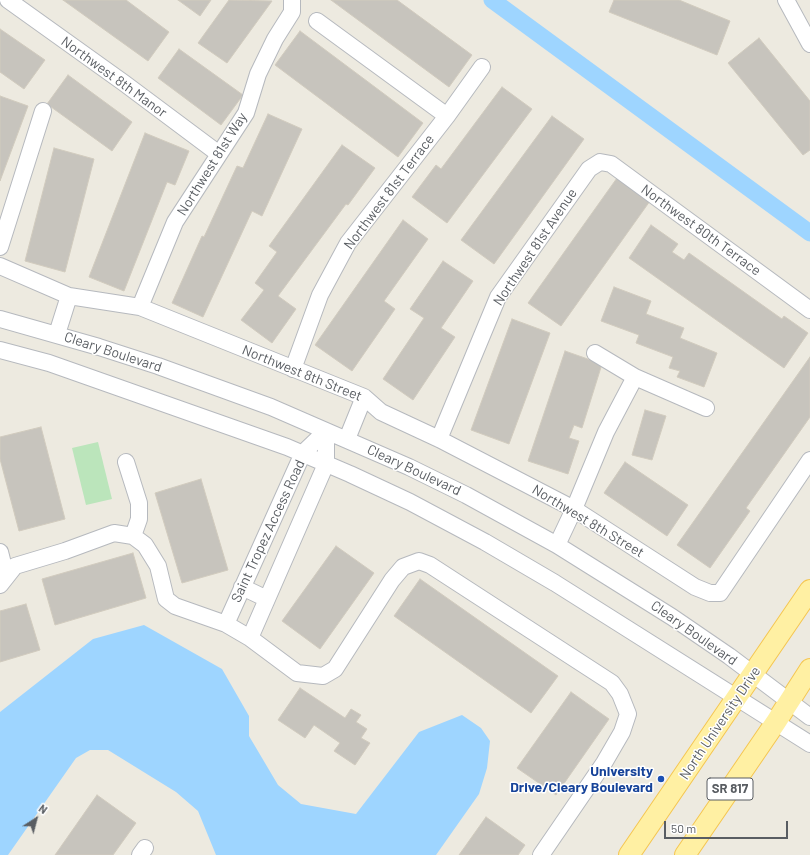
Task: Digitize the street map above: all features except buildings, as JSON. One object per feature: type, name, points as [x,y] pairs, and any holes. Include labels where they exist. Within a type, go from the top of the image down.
[{"type":"main road","name":"North University Drive","points":[[629,855],[810,590]]},
{"type":"main road","name":"SR 817","points":[[685,855],[776,722],[810,669]]},
{"type":"street","name":"Northwest 8th Manor","points":[[8,0],[124,83],[219,154]]},
{"type":"street","name":"Northwest 81st Way","points":[[140,307],[175,222],[246,113],[258,74],[292,12],[292,0]]},
{"type":"street","points":[[786,0],[809,42]]},
{"type":"street","points":[[317,21],[447,116]]},
{"type":"street","name":"Northwest 81st Terrace","points":[[293,369],[320,295],[348,243],[447,116],[482,67]]},
{"type":"street","points":[[0,247],[44,111]]},
{"type":"street","name":"Northwest 80th Terrace","points":[[589,169],[600,162],[611,164],[810,310]]},
{"type":"street","name":"Northwest 81st Avenue","points":[[439,439],[498,297],[589,169]]},
{"type":"street","name":"Northwest 8th Street","points":[[0,266],[69,296],[140,307],[364,397],[382,412],[439,439],[574,510],[695,587],[710,592],[720,593],[810,460]]},
{"type":"street","points":[[57,334],[69,296]]},
{"type":"street","name":"Cleary Boulevard","points":[[0,319],[57,334],[158,366],[271,407],[347,439],[466,495],[557,546],[672,617],[752,674],[810,718]]},
{"type":"street","points":[[0,350],[49,363],[303,453],[410,502],[555,583],[810,744]]},
{"type":"street","points":[[595,353],[635,377],[706,408]]},
{"type":"street","points":[[557,546],[574,510],[606,432],[635,377]]},
{"type":"street","points":[[347,439],[364,397]]},
{"type":"street","name":"Saint Tropez Access Road","points":[[226,624],[303,453],[326,430]]},
{"type":"street","name":"Saint Tropez Access Road","points":[[250,638],[326,464],[326,430]]},
{"type":"street","points":[[126,462],[138,503],[139,519],[133,536]]},
{"type":"street","points":[[3,581],[15,566],[65,552],[114,533],[133,536],[145,545],[158,566],[166,599],[175,606],[226,624],[250,638],[298,673],[323,676],[335,669],[392,580],[403,567],[419,561],[430,565],[612,683],[620,694],[628,714],[622,732],[604,763],[541,855]]},
{"type":"street","points":[[0,552],[3,581]]},
{"type":"street","points":[[242,587],[267,599]]},
{"type":"green space","points":[[98,442],[112,499],[86,505],[72,448]]},
{"type":"water","points":[[144,625],[222,669],[249,716],[249,736],[278,785],[301,804],[356,814],[419,732],[462,715],[481,728],[490,741],[487,768],[479,794],[436,855],[216,855],[198,811],[176,792],[108,750],[90,750],[76,758],[8,855],[0,855],[0,712],[93,639]]},
{"type":"waterway","points":[[492,0],[810,233]]},
{"type":"place","name":"University Drive/Cleary Boulevard","points":[[661,779]]}]
